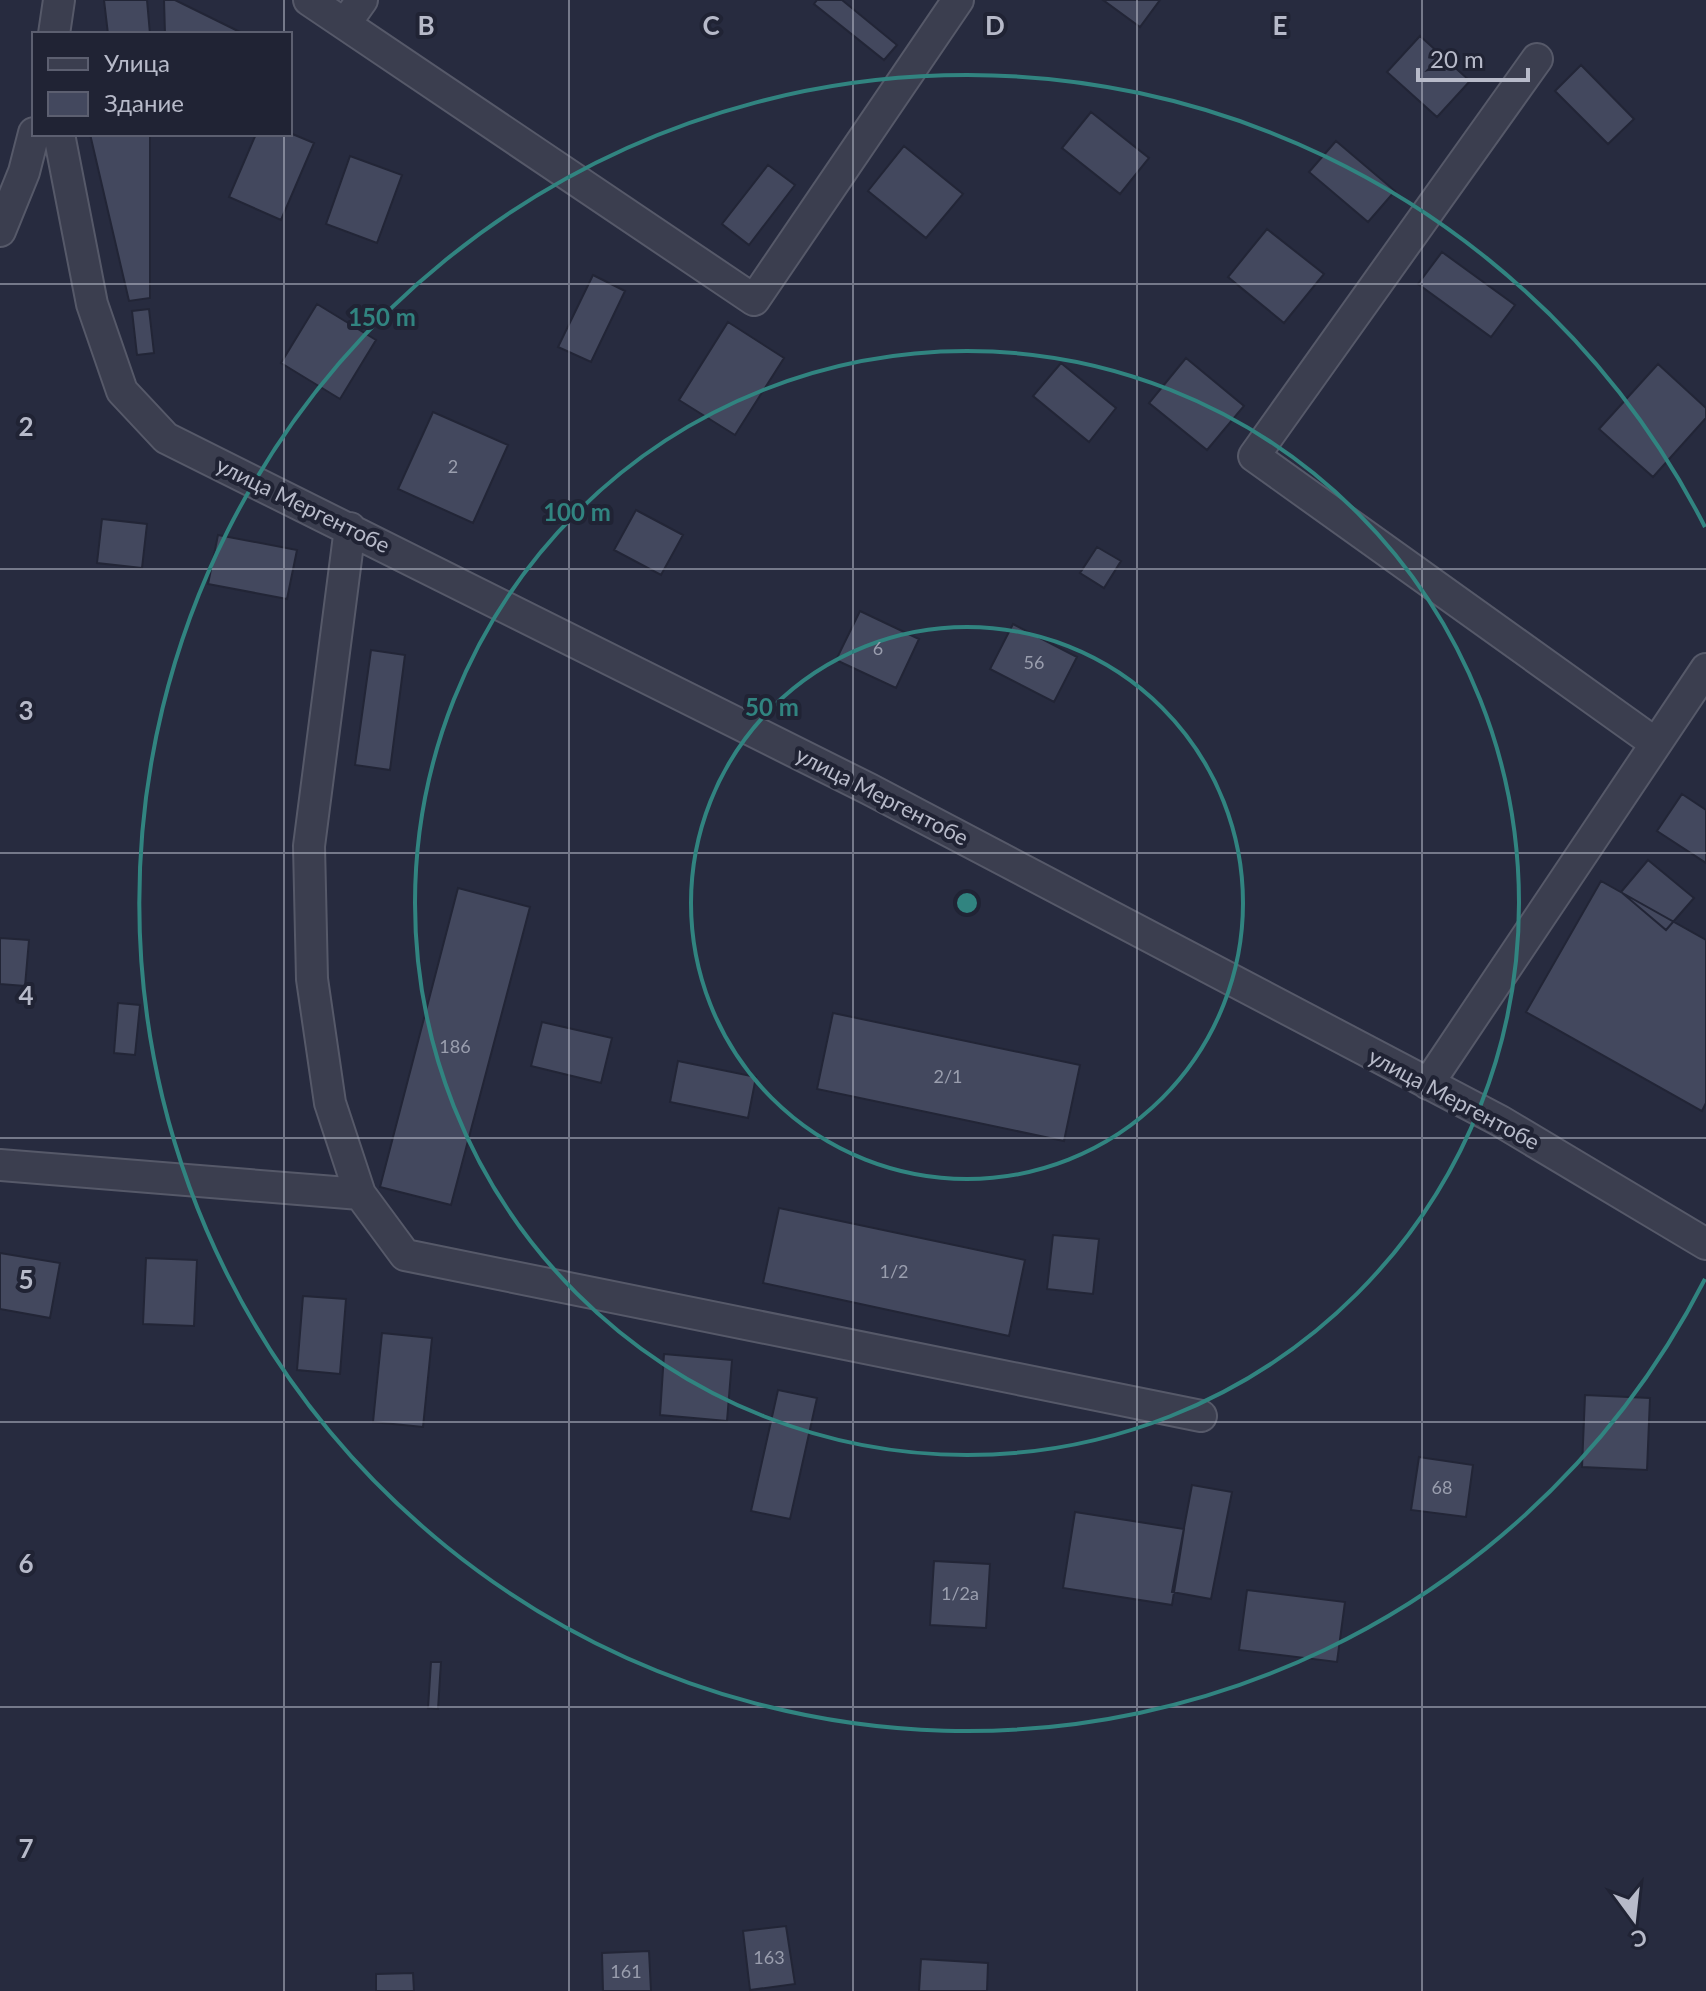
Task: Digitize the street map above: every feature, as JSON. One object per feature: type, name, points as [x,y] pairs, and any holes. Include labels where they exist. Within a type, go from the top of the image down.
[{"type":"street","points":[[54,32],[59,0]]},
{"type":"street","points":[[309,0],[353,12],[754,300],[958,0]]},
{"type":"street","points":[[1537,59],[1254,456],[1655,743]]},
{"type":"street","points":[[0,231],[24,172],[33,136]]},
{"type":"street","name":"улица Мергентобе","points":[[59,136],[92,304],[122,391],[166,438],[869,789],[1500,1121],[1706,1244]]},
{"type":"street","points":[[350,528],[309,846],[312,979],[330,1103],[360,1194],[405,1255],[1201,1416]]},
{"type":"street","points":[[1428,1084],[1706,669]]},
{"type":"street","points":[[0,1165],[360,1194]]},
{"type":"building","points":[[104,0],[147,0],[150,32],[108,32]]},
{"type":"building","points":[[164,0],[175,0],[240,32],[165,32]]},
{"type":"building","points":[[817,0],[842,0],[897,45],[884,60],[814,4]]},
{"type":"building","points":[[1103,0],[1160,0],[1140,27]]},
{"type":"building","points":[[1420,36],[1470,81],[1437,117],[1387,72]]},
{"type":"building","points":[[1581,65],[1634,119],[1608,144],[1555,91]]},
{"type":"building","points":[[1091,112],[1149,158],[1120,194],[1062,148]]},
{"type":"building","points":[[292,134],[314,143],[281,220],[229,197],[255,136]]},
{"type":"building","points":[[90,136],[150,136],[150,298],[129,301]]},
{"type":"building","points":[[1336,141],[1395,191],[1368,222],[1309,172]]},
{"type":"building","points":[[904,146],[963,194],[926,238],[868,191]]},
{"type":"building","points":[[350,156],[402,175],[377,243],[326,224]]},
{"type":"building","points":[[768,165],[795,185],[749,245],[722,224]]},
{"type":"building","points":[[1267,229],[1324,274],[1284,323],[1228,277]]},
{"type":"building","points":[[1442,252],[1515,305],[1491,337],[1418,284]]},
{"type":"building","points":[[593,275],[625,291],[591,362],[558,347]]},
{"type":"building","points":[[317,304],[376,340],[340,399],[281,363]]},
{"type":"building","points":[[149,309],[154,353],[137,355],[132,311]]},
{"type":"building","points":[[728,322],[784,358],[735,435],[679,400]]},
{"type":"building","points":[[1186,358],[1244,406],[1207,450],[1149,403]]},
{"type":"building","points":[[1061,363],[1116,408],[1089,442],[1033,396]]},
{"type":"building","points":[[1658,364],[1706,408],[1706,418],[1653,477],[1599,429]]},
{"type":"building","points":[[433,412],[508,445],[473,523],[398,489]]},
{"type":"building","points":[[636,510],[683,535],[661,575],[614,550]]},
{"type":"building","points":[[102,519],[147,524],[142,568],[97,563]]},
{"type":"building","points":[[218,535],[297,550],[287,599],[208,584]]},
{"type":"building","points":[[1097,547],[1121,561],[1104,588],[1080,573]]},
{"type":"building","points":[[860,611],[919,639],[896,688],[836,660]]},
{"type":"building","points":[[1013,624],[1077,657],[1054,702],[990,669]]},
{"type":"building","points":[[371,650],[405,655],[390,770],[355,765]]},
{"type":"building","points":[[1682,794],[1706,810],[1706,863],[1657,831]]},
{"type":"building","points":[[1648,860],[1694,898],[1666,930],[1621,892]]},
{"type":"building","points":[[1601,881],[1706,940],[1706,1103],[1702,1111],[1526,1012]]},
{"type":"building","points":[[458,888],[530,907],[451,1205],[380,1187]]},
{"type":"building","points":[[0,938],[29,940],[25,986],[0,984]]},
{"type":"building","points":[[118,1003],[140,1005],[135,1055],[114,1053]]},
{"type":"building","points":[[833,1013],[1080,1065],[1064,1141],[817,1089]]},
{"type":"building","points":[[542,1022],[612,1038],[601,1083],[531,1066]]},
{"type":"building","points":[[678,1061],[756,1077],[748,1118],[670,1102]]},
{"type":"building","points":[[779,1208],[1025,1260],[1009,1336],[763,1283]]},
{"type":"building","points":[[1053,1235],[1099,1239],[1093,1294],[1047,1289]]},
{"type":"building","points":[[0,1253],[60,1263],[50,1318],[0,1309]]},
{"type":"building","points":[[146,1258],[197,1260],[194,1326],[143,1324]]},
{"type":"building","points":[[303,1296],[346,1299],[340,1374],[297,1370]]},
{"type":"building","points":[[382,1333],[432,1338],[423,1427],[373,1422]]},
{"type":"building","points":[[664,1354],[732,1360],[727,1421],[660,1415]]},
{"type":"building","points":[[778,1390],[817,1398],[790,1519],[751,1511]]},
{"type":"building","points":[[1585,1395],[1650,1398],[1647,1470],[1582,1467]]},
{"type":"building","points":[[1419,1457],[1473,1465],[1466,1517],[1411,1510]]},
{"type":"building","points":[[1192,1485],[1232,1492],[1211,1599],[1172,1592]]},
{"type":"building","points":[[1075,1512],[1184,1529],[1172,1605],[1063,1588]]},
{"type":"building","points":[[934,1561],[990,1564],[986,1628],[930,1625]]},
{"type":"building","points":[[1247,1590],[1345,1602],[1337,1662],[1239,1650]]},
{"type":"building","points":[[431,1662],[441,1662],[438,1709],[428,1708]]},
{"type":"building","points":[[786,1926],[795,1984],[750,1990],[743,1931]]},
{"type":"building","points":[[649,1951],[651,1991],[603,1991],[602,1953]]},
{"type":"building","points":[[921,1959],[988,1963],[987,1991],[919,1991]]},
{"type":"building","points":[[413,1973],[414,1991],[376,1991],[376,1974]]}]
